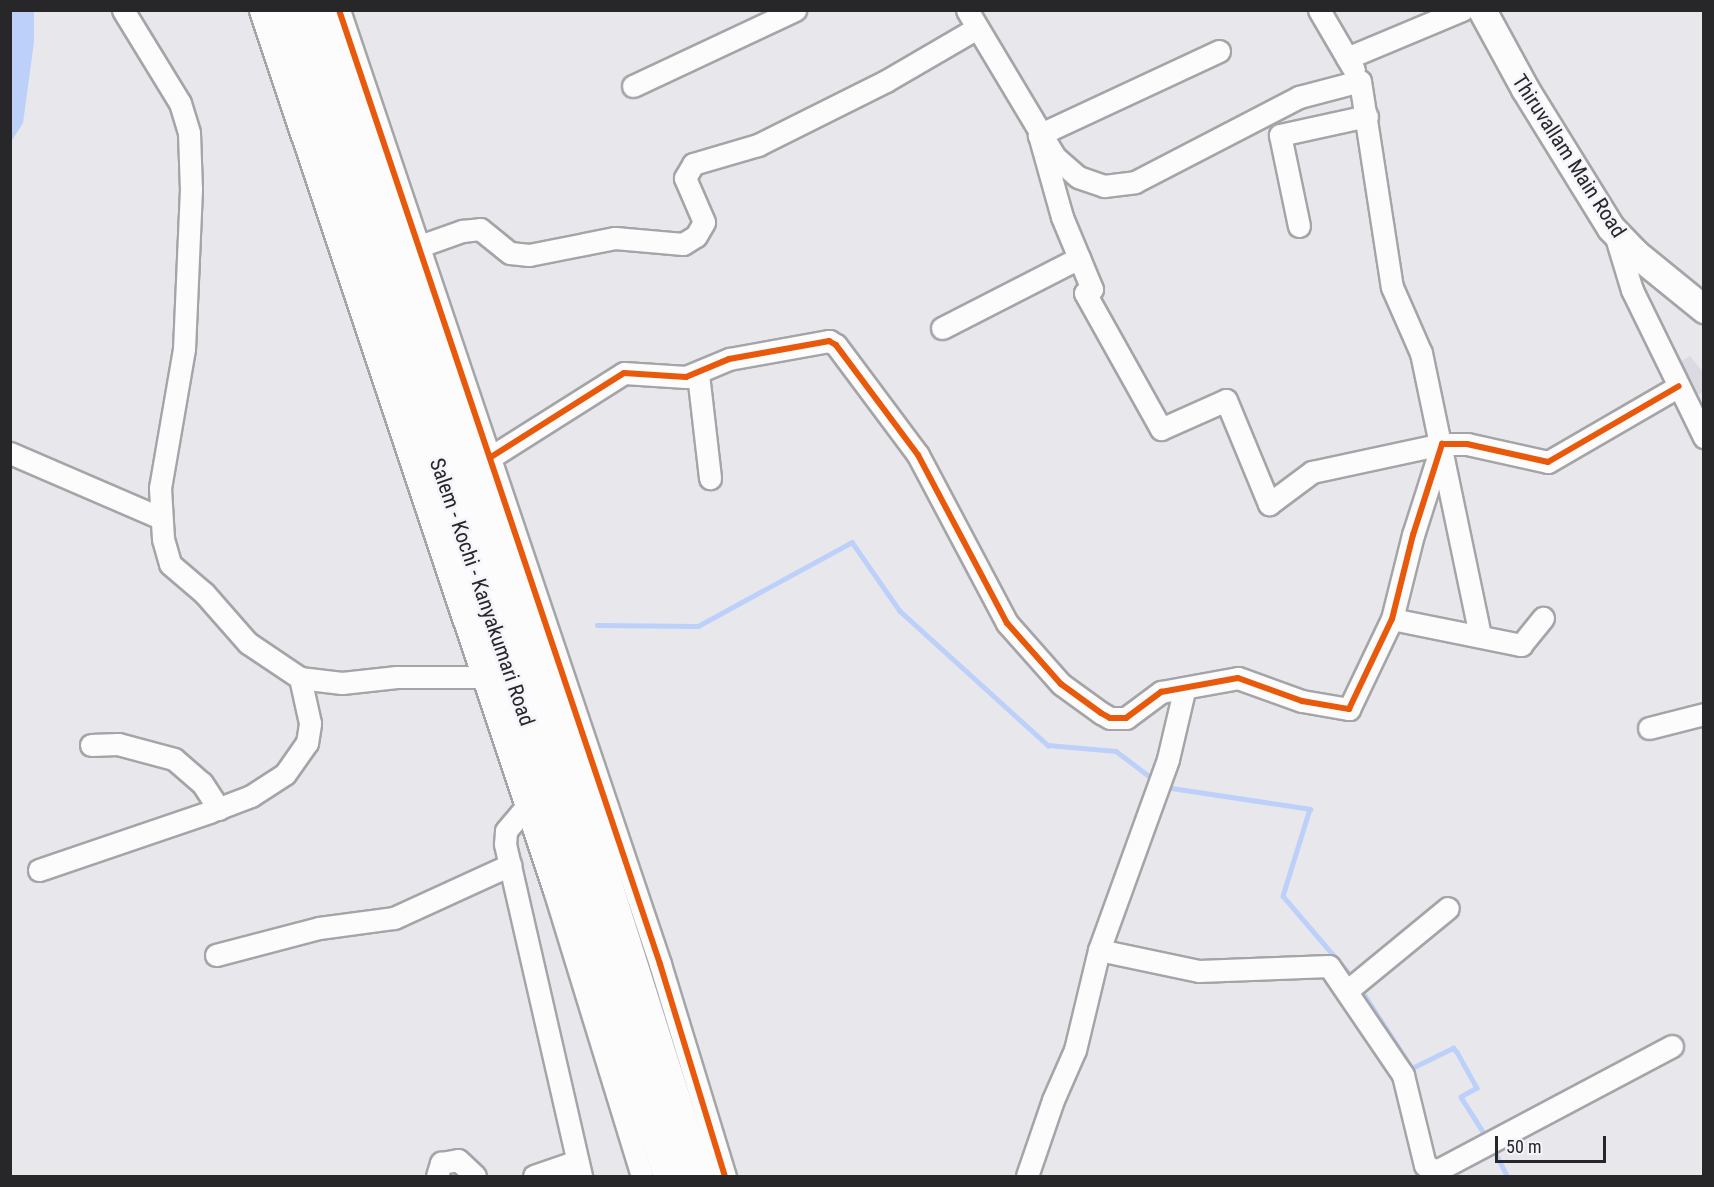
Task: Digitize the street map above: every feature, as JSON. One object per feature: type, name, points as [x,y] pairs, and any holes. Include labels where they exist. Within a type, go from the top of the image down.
[{"type":"highway","name":"Salem - Kochi - Kanyakumari Road","points":[[285,10],[536,754],[670,1176]]},
{"type":"highway","name":"Salem - Kochi - Kanyakumari Road","points":[[314,10],[562,746],[698,1176]]},
{"type":"main road","name":"Thiruvallam Main Road","points":[[1482,10],[1525,89],[1615,234],[1704,309]]},
{"type":"street","points":[[123,10],[180,103],[189,133],[191,189],[184,349],[162,468],[161,518],[165,553],[170,564],[204,593],[248,642],[300,678],[342,683],[397,677],[482,677]]},
{"type":"street","points":[[260,10],[526,807],[642,1176]]},
{"type":"street","points":[[339,10],[660,964],[725,1176]]},
{"type":"street","points":[[633,86],[795,10]]},
{"type":"street","points":[[1319,10],[1360,81],[1392,287],[1421,353],[1442,444],[1480,636]]},
{"type":"street","points":[[1347,58],[1462,10]]},
{"type":"street","points":[[420,246],[462,231],[480,230],[510,253],[529,255],[615,238],[683,244],[696,236],[704,222],[685,178],[693,164],[779,135],[886,81],[972,19],[1054,157],[1078,177],[1104,186],[1118,186],[1162,171],[1299,97],[1360,81]]},
{"type":"street","points":[[1039,135],[1219,51]]},
{"type":"street","points":[[1299,226],[1280,135],[1367,117]]},
{"type":"street","points":[[1039,135],[1062,217],[1092,289],[1085,293],[1161,429],[1226,400],[1269,504],[1312,472],[1442,444],[1467,444],[1548,462],[1679,386]]},
{"type":"street","points":[[1615,234],[1632,290],[1704,437]]},
{"type":"street","points":[[942,328],[1079,258]]},
{"type":"street","points":[[491,457],[614,376],[634,371],[673,376],[698,374],[729,359],[794,350],[822,341],[836,345],[918,455],[960,530],[988,593],[1007,623],[1045,668],[1101,713],[1118,720],[1126,718],[1154,696],[1238,678],[1302,701],[1349,709],[1392,620],[1413,535],[1442,444]]},
{"type":"street","points":[[698,374],[710,478]]},
{"type":"street","points":[[10,453],[161,518]]},
{"type":"street","points":[[1392,620],[1521,645],[1543,618]]},
{"type":"street","points":[[39,870],[219,808],[268,785],[299,758],[307,743],[310,723],[300,678]]},
{"type":"street","points":[[1027,1176],[1053,1100],[1075,1050],[1099,950],[1167,759],[1184,691]]},
{"type":"street","points":[[1650,728],[1704,714]]},
{"type":"street","points":[[91,745],[118,744],[174,759],[202,783],[219,808]]},
{"type":"street","points":[[526,807],[506,831],[510,866],[579,1169],[534,1176]]},
{"type":"street","points":[[216,955],[319,928],[394,918],[510,866]]},
{"type":"street","points":[[1348,990],[1449,908]]},
{"type":"street","points":[[1099,950],[1199,971],[1324,964],[1335,971],[1403,1076],[1425,1165],[1433,1173],[1672,1046]]},
{"type":"street","points":[[437,1176],[441,1163],[458,1160],[475,1176]]},
{"type":"shaded area","points":[[1690,356],[1703,372],[1703,392],[1693,397],[1672,367]]},
{"type":"water","points":[[11,10],[34,11],[34,42],[23,123],[11,142]]},
{"type":"waterway","points":[[597,625],[698,626],[852,542],[900,611],[1048,745],[1116,751],[1153,779]]},
{"type":"waterway","points":[[1165,787],[1310,809],[1283,896],[1353,978]]},
{"type":"waterway","points":[[1360,988],[1412,1068],[1453,1048],[1457,1052],[1477,1088],[1461,1097],[1487,1138]]},
{"type":"waterway","points":[[1493,1148],[1507,1176]]},
{"type":"cycle path","points":[[339,10],[660,964],[725,1176]]},
{"type":"cycle path","points":[[491,457],[624,373],[686,377],[729,359],[829,341],[836,345],[918,455],[1007,623],[1061,684],[1101,713],[1110,718],[1126,718],[1161,692],[1238,678],[1302,701],[1349,709],[1392,619],[1413,535],[1442,444],[1467,444],[1548,462],[1679,386]]}]
